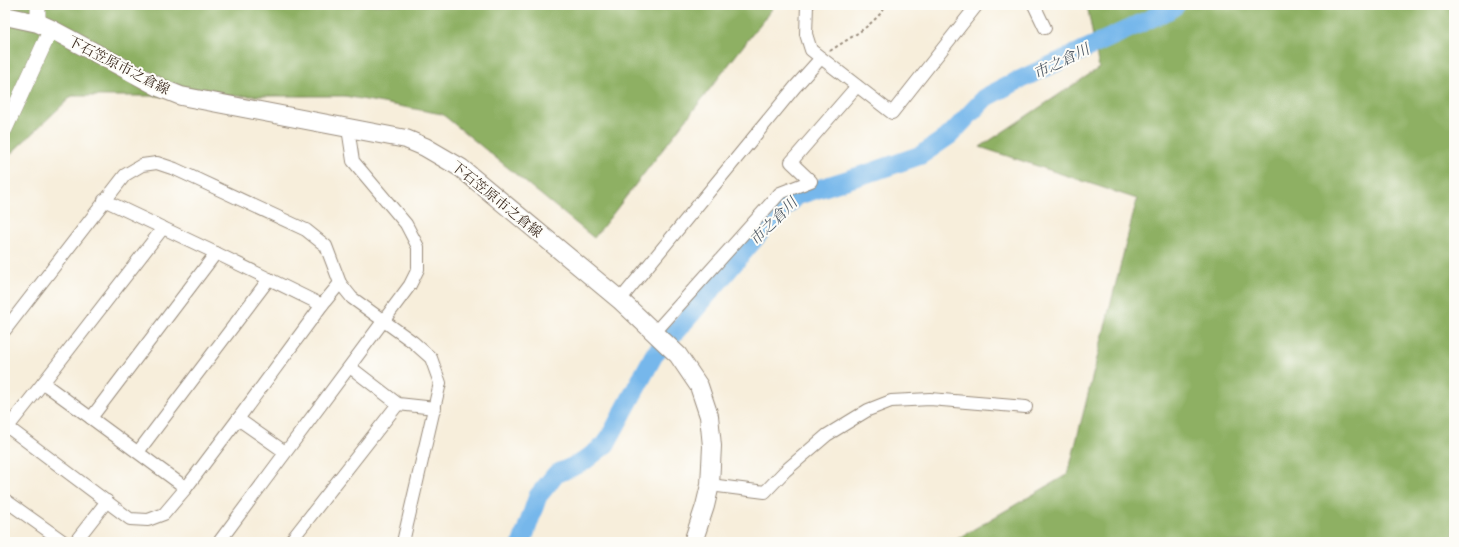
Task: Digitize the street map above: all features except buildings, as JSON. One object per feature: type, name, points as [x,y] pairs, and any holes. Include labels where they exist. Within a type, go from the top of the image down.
[{"type":"main road","name":"下石笠原市之倉線","points":[[5,16],[44,26],[161,88],[182,96],[406,139],[426,147],[461,168],[620,300],[678,354],[700,386],[710,416],[712,446],[710,485],[705,506],[693,542]]},
{"type":"street","points":[[5,129],[44,26],[38,5]]},
{"type":"street","points":[[807,5],[806,34],[811,50],[892,113],[977,5]]},
{"type":"street","points":[[1034,5],[1045,28]]},
{"type":"street","points":[[620,300],[790,93],[821,58]]},
{"type":"street","points":[[655,332],[780,193],[811,181],[791,162],[856,86]]},
{"type":"street","points":[[219,542],[410,285],[418,270],[418,247],[406,224],[353,161],[348,128]]},
{"type":"street","points":[[5,330],[104,200],[125,175],[142,165],[157,163],[175,169],[306,230],[326,246],[340,283],[352,298],[413,342],[431,358],[440,383],[403,542]]},
{"type":"street","points":[[104,200],[322,305]]},
{"type":"street","points":[[163,228],[43,384],[6,426],[130,519],[148,520],[164,514],[186,488],[340,283]]},
{"type":"street","points":[[92,418],[216,253]]},
{"type":"street","points":[[138,452],[269,279]]},
{"type":"street","points":[[350,367],[398,404],[435,408]]},
{"type":"street","points":[[43,384],[92,418],[186,488]]},
{"type":"street","points":[[710,485],[765,492],[785,470],[827,435],[868,410],[891,401],[930,399],[1026,407]]},
{"type":"street","points":[[290,542],[398,404]]},
{"type":"street","points":[[238,419],[285,452]]},
{"type":"street","points":[[5,500],[64,542]]},
{"type":"street","points":[[75,542],[107,501]]},
{"type":"path","points":[[821,58],[866,28],[888,5]]},
{"type":"green space","points":[[5,5],[775,5],[594,238],[442,114],[345,96],[72,96],[5,159]]},
{"type":"green space","points":[[1087,5],[1454,5],[1454,542],[952,542],[1068,474],[1137,199],[980,147],[1099,68]]},
{"type":"waterway","name":"市之倉川","points":[[522,542],[538,496],[556,474],[583,462],[606,444],[654,355],[693,312],[762,230],[796,196],[921,155],[950,135],[986,97],[1167,11],[1176,5]]}]
